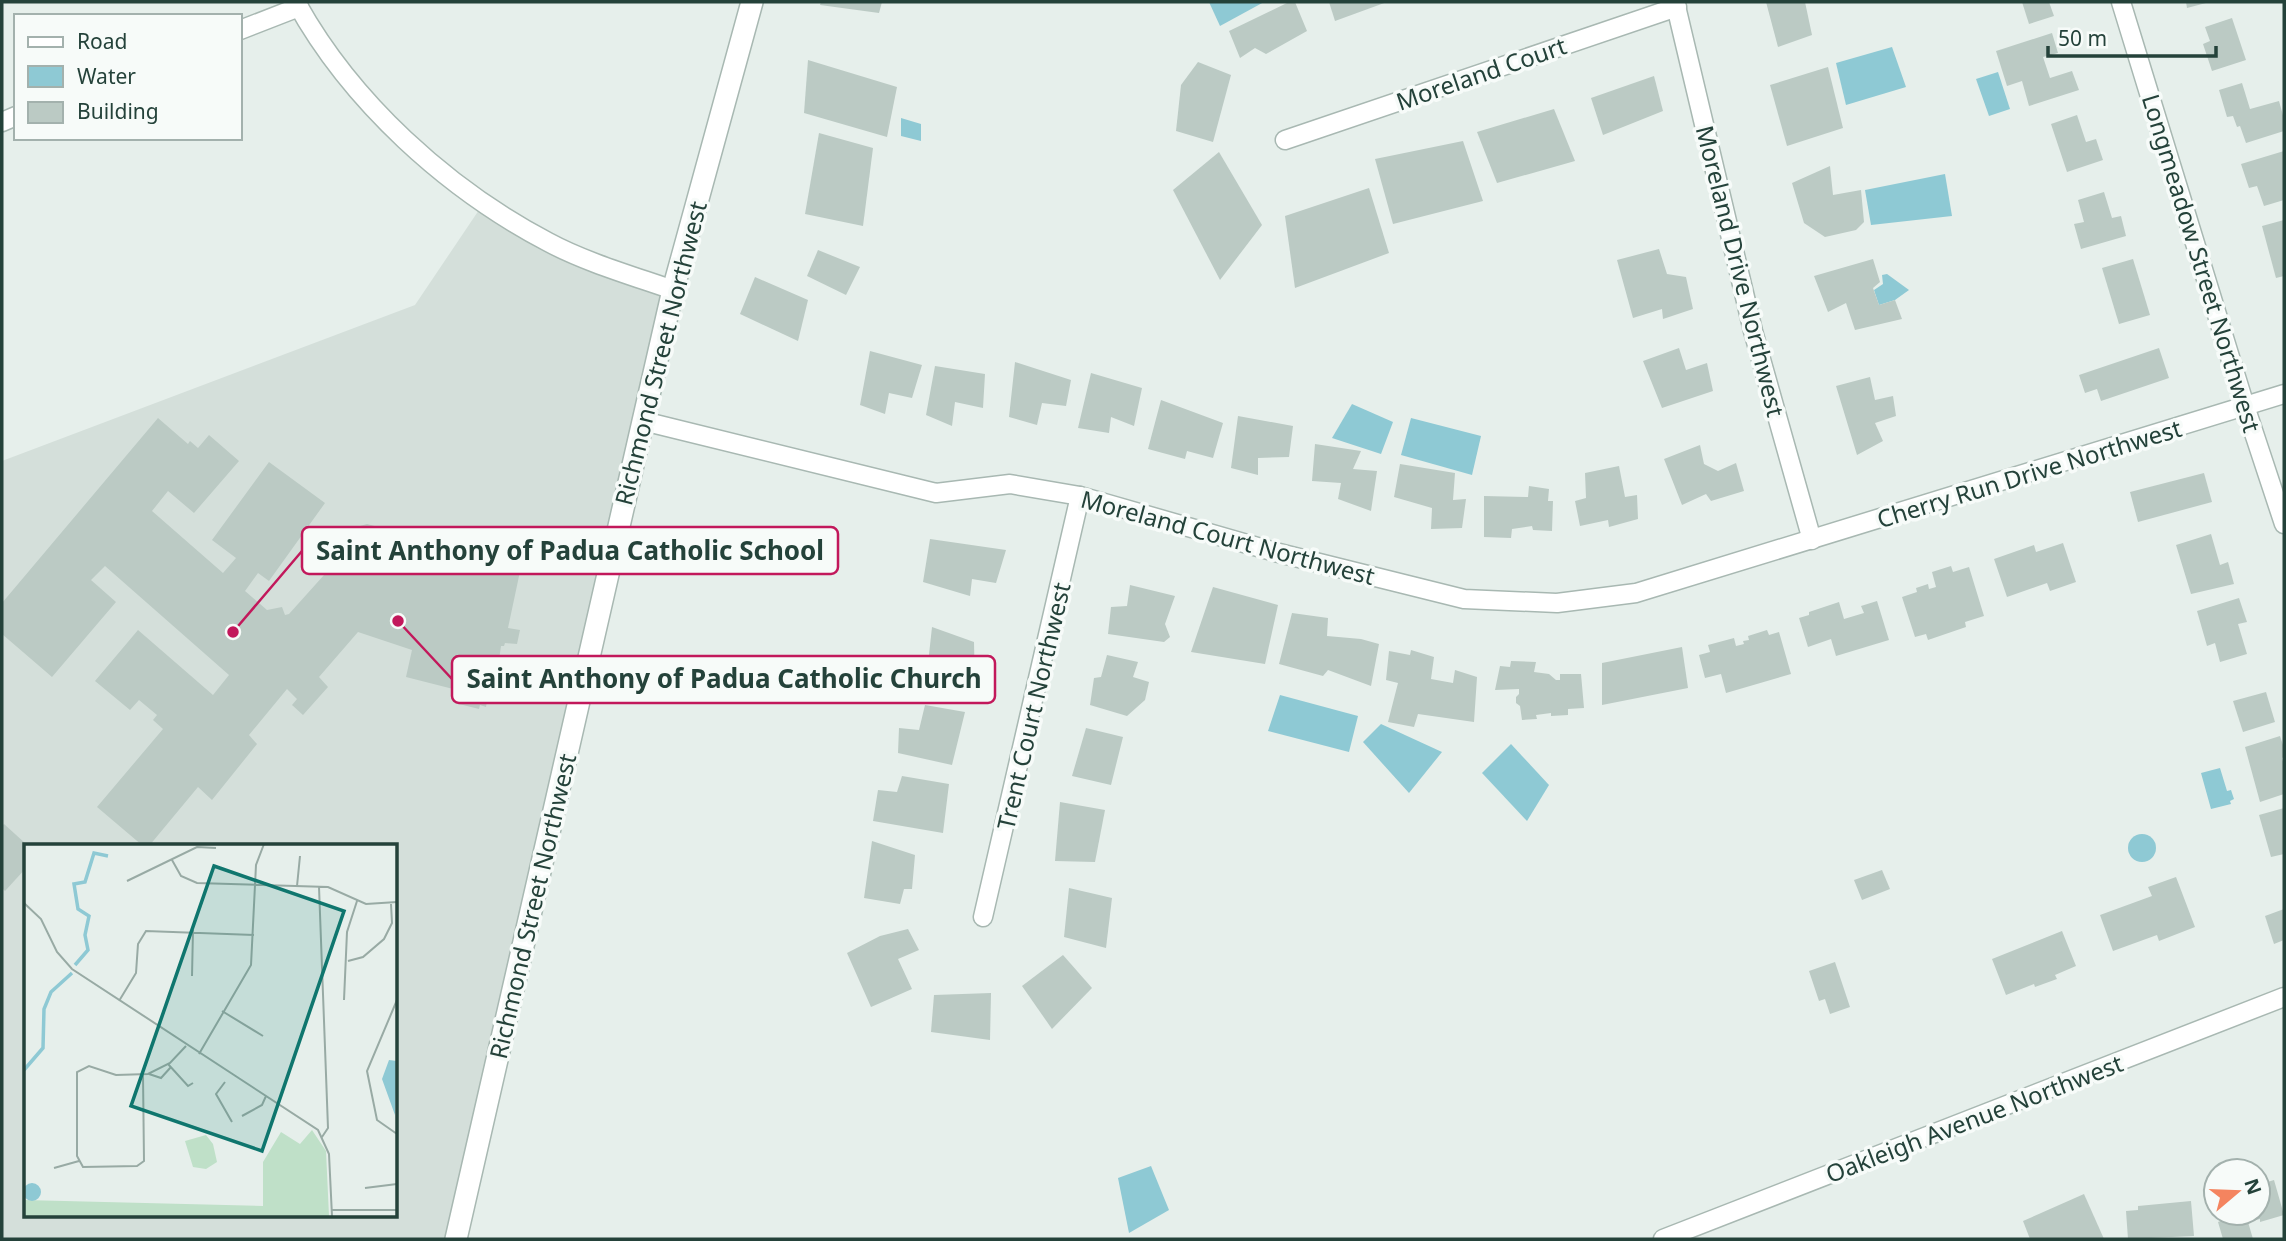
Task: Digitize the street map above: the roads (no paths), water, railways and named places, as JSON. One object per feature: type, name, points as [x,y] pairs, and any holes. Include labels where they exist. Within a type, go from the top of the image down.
[{"type":"street","name":"Richmond Street Northwest","points":[[456,1239],[673,290],[752,2]]},
{"type":"street","name":"Longmeadow Street Northwest","points":[[2121,2],[2284,524]]},
{"type":"street","points":[[242,29],[298,5],[324,47],[355,88],[380,115],[409,143],[483,204],[550,243],[673,290]]},
{"type":"street","name":"Moreland Court","points":[[1285,140],[1676,5]]},
{"type":"street","name":"Moreland Drive Northwest","points":[[1676,5],[1753,331],[1812,540]]},
{"type":"street","name":"Cherry Run Drive Northwest","points":[[1812,540],[2284,394]]},
{"type":"street","name":"Moreland Court Northwest","points":[[643,421],[936,492],[1010,484],[1080,496],[1275,552],[1464,599],[1557,603],[1636,593],[1812,540]]},
{"type":"street","name":"Trent Court Northwest","points":[[984,917],[1080,496]]},
{"type":"street","name":"Oakleigh Avenue Northwest","points":[[1663,1239],[2284,997]]},
{"type":"water","points":[[1209,2],[1264,2],[1220,26]]},
{"type":"water","points":[[1892,47],[1906,87],[1846,105],[1836,63]]},
{"type":"water","points":[[1998,72],[2010,109],[1989,116],[1976,79]]},
{"type":"water","points":[[901,118],[921,124],[921,141],[901,136]]},
{"type":"water","points":[[1945,174],[1952,216],[1871,225],[1865,190]]},
{"type":"water","points":[[1887,274],[1909,290],[1895,300],[1879,305],[1874,290],[1883,284],[1882,275]]},
{"type":"water","points":[[1352,404],[1393,422],[1381,454],[1332,438]]},
{"type":"water","points":[[1411,418],[1481,436],[1472,475],[1401,455]]},
{"type":"water","points":[[1280,695],[1358,716],[1349,752],[1268,731]]},
{"type":"water","points":[[1381,724],[1442,752],[1409,793],[1363,742]]},
{"type":"water","points":[[1511,744],[1549,785],[1527,821],[1482,773]]},
{"type":"water","points":[[2220,768],[2227,791],[2231,790],[2234,799],[2230,801],[2231,804],[2211,809],[2201,773]]},
{"type":"water","points":[[2142,834],[2152,838],[2156,848],[2152,858],[2142,862],[2132,858],[2128,848],[2132,838]]},
{"type":"water","points":[[1151,1166],[1169,1210],[1129,1233],[1118,1178]]},
{"type":"place","name":"Saint Anthony of Padua Catholic Church","points":[[398,621]]},
{"type":"place","name":"Saint Anthony of Padua Catholic School","points":[[233,632]]}]
